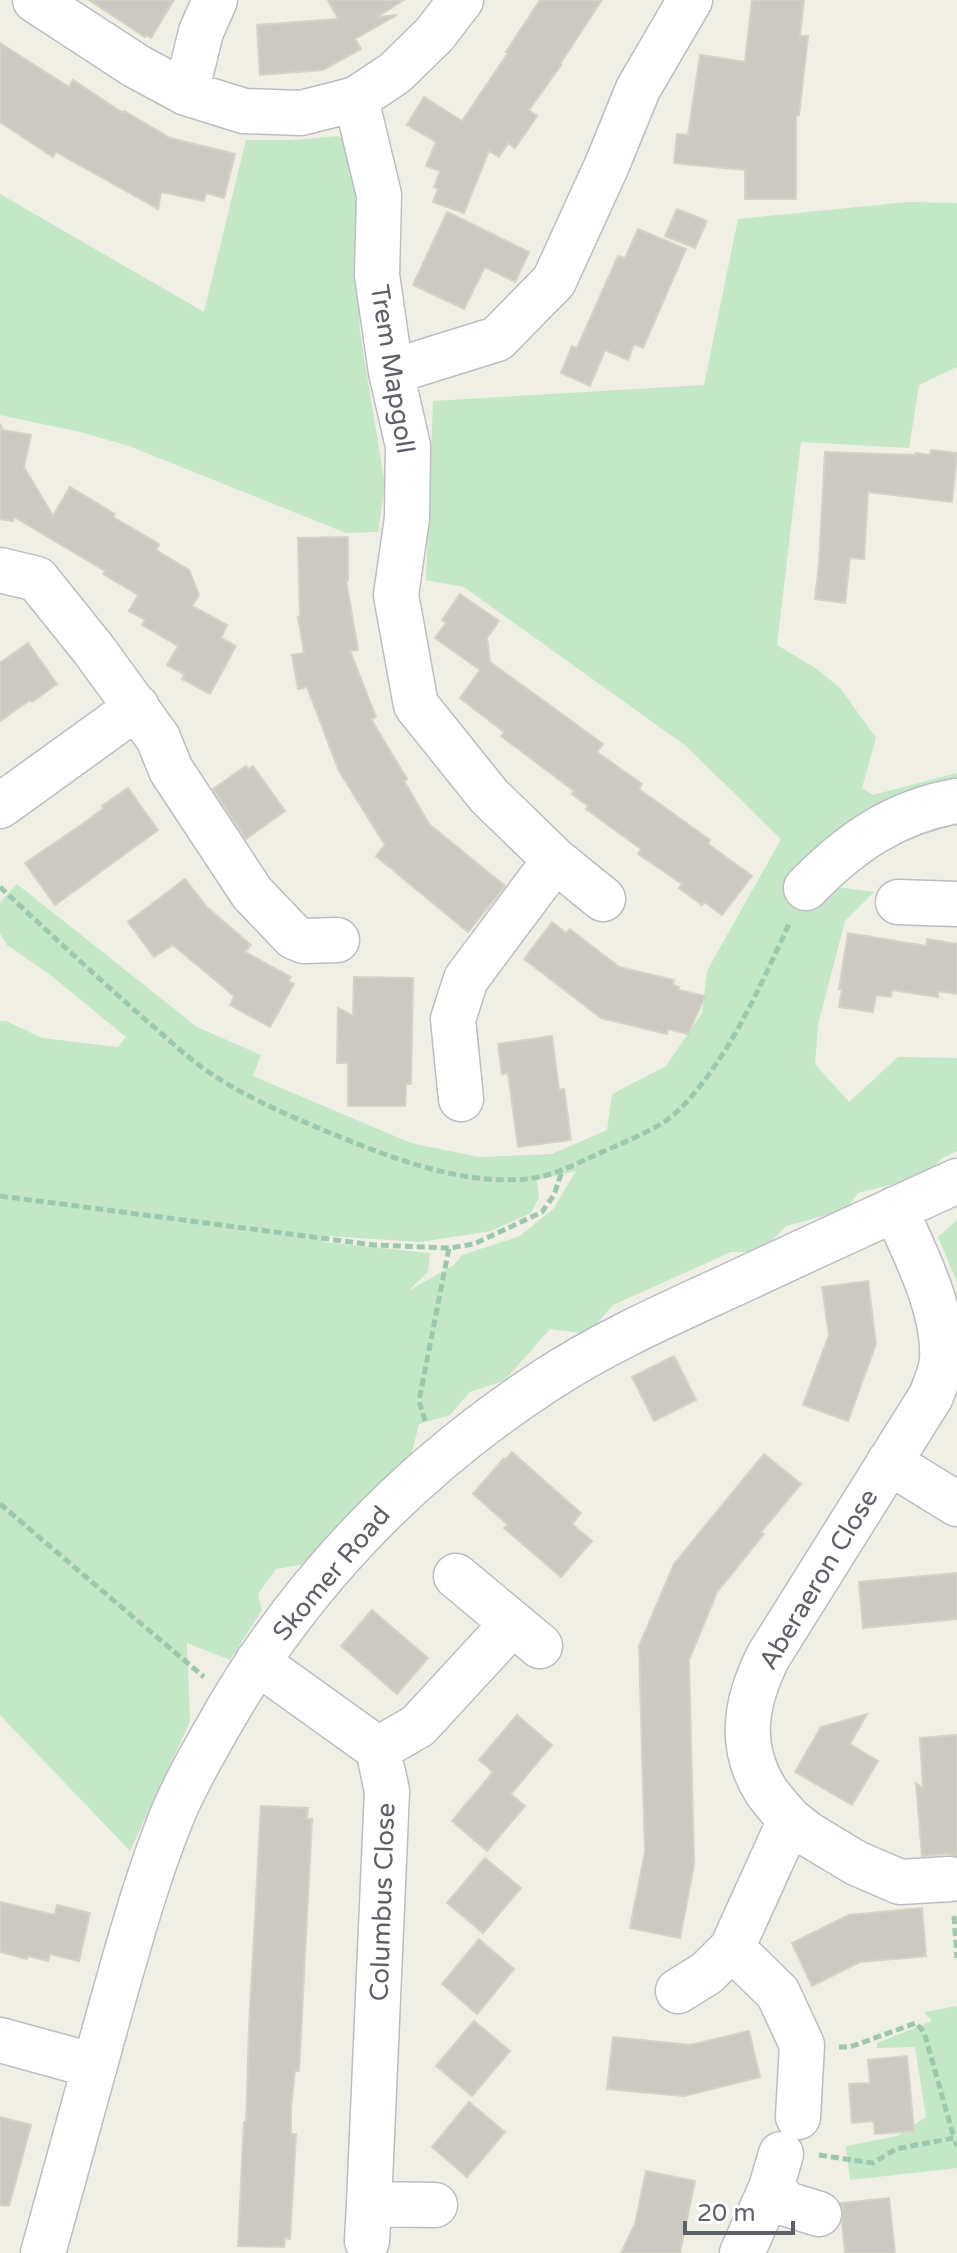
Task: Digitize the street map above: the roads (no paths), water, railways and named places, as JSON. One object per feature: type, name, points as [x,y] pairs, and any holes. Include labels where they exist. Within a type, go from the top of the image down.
[{"type":"street","points":[[35,0],[136,66],[186,93],[244,111],[301,113],[356,99],[395,73],[434,35],[461,0]]},
{"type":"street","points":[[186,93],[201,32],[215,0]]},
{"type":"street","points":[[391,372],[497,339],[554,281],[638,89],[690,0]]},
{"type":"street","name":"Trem Mapgoll","points":[[356,99],[379,195],[377,275],[391,372],[408,446],[407,518],[396,595],[416,705],[489,796],[555,860],[603,899]]},
{"type":"street","points":[[0,570],[37,579],[137,707],[158,738],[171,770],[252,893],[294,937],[304,941],[337,940]]},
{"type":"street","points":[[0,806],[137,707]]},
{"type":"street","points":[[806,888],[861,839],[893,820],[957,801]]},
{"type":"street","points":[[461,1099],[453,1019],[466,979],[555,860]]},
{"type":"street","points":[[898,902],[957,904]]},
{"type":"street","name":"Skomer Road","points":[[43,2253],[137,1917],[171,1818],[198,1761],[257,1662],[333,1564],[362,1531],[436,1460],[534,1388],[641,1327],[957,1181]]},
{"type":"street","name":"Aberaeron Close","points":[[895,1209],[934,1303],[942,1357],[939,1374],[931,1396],[769,1655],[756,1681],[749,1705],[750,1752],[767,1792],[790,1820],[808,1834],[856,1863],[900,1882],[950,1879]]},
{"type":"street","points":[[889,1462],[957,1504]]},
{"type":"street","points":[[257,1662],[378,1749],[418,1726],[526,1635],[456,1576]]},
{"type":"street","name":"Columbus Close","points":[[378,1749],[387,1791],[368,2222],[435,2205]]},
{"type":"street","points":[[678,1991],[707,1973],[732,1948],[790,1820]]},
{"type":"street","points":[[732,1948],[778,1993],[802,2045],[787,2204],[819,2214]]},
{"type":"street","points":[[0,2040],[95,2066]]},
{"type":"street","points":[[742,2253],[791,2153]]}]
